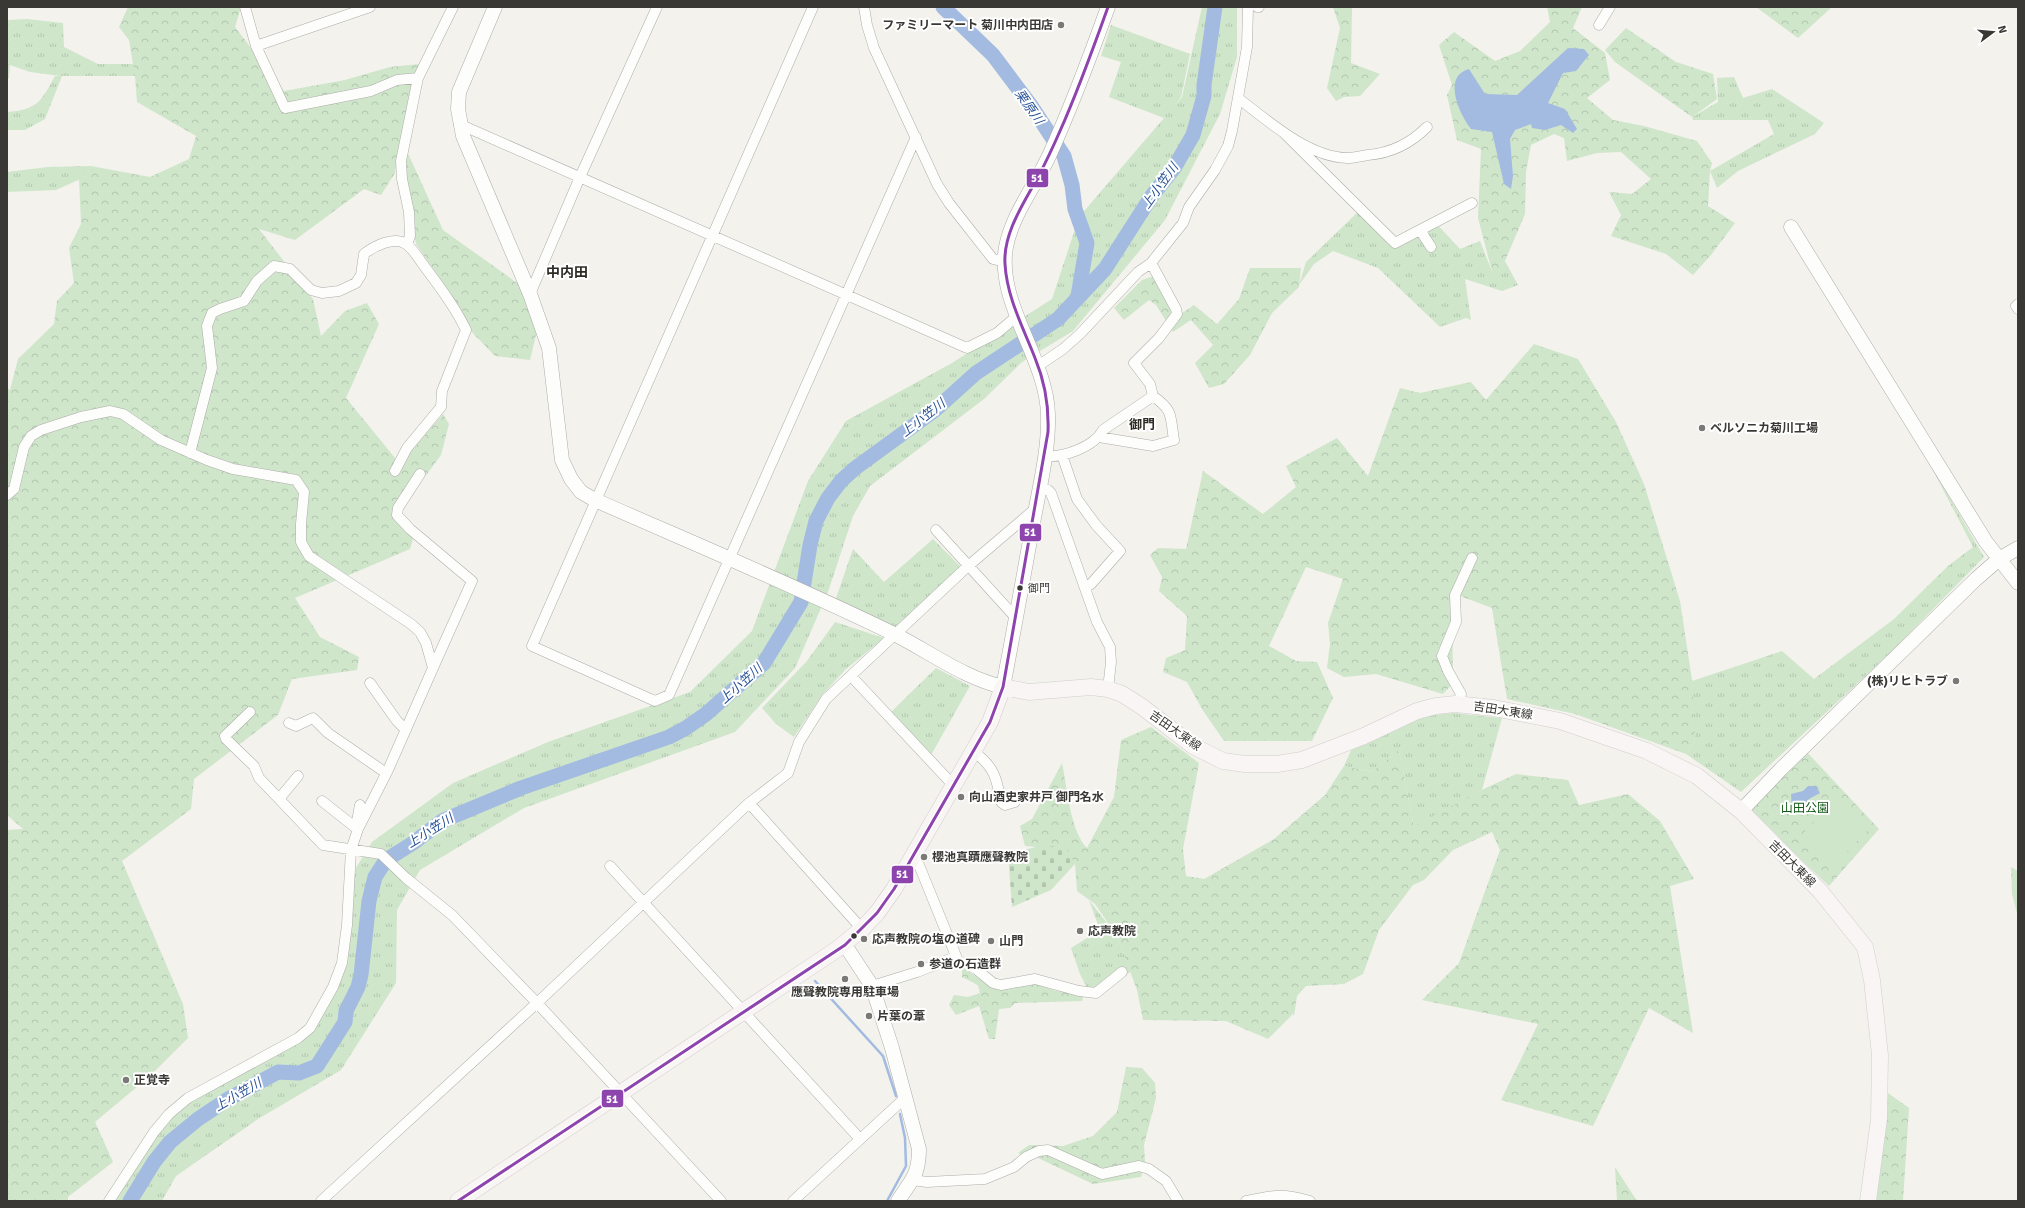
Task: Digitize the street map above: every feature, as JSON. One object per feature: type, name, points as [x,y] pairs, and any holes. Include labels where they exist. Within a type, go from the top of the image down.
[{"type":"main road","name":"吉田大東線","points":[[1003,687],[1029,692],[1091,687],[1108,688],[1122,694],[1141,706],[1193,746],[1223,760],[1245,764],[1277,764],[1302,760],[1364,736],[1417,711],[1436,706],[1458,704],[1494,708],[1560,721],[1647,751],[1698,776],[1741,812],[1820,891],[1865,947],[1872,980],[1880,1055],[1879,1119],[1868,1201]]},
{"type":"main road","points":[[458,1201],[845,945],[862,929],[883,906],[974,752],[990,722],[1003,687]]},
{"type":"street","points":[[245,7],[256,46],[285,108],[371,91],[397,80],[418,78]]},
{"type":"street","points":[[256,46],[370,7]]},
{"type":"street","points":[[407,244],[410,236],[409,212],[402,179],[401,161],[418,78],[453,7]]},
{"type":"street","points":[[495,7],[459,92],[459,124],[462,136],[530,294],[549,348],[562,460],[570,479],[581,492],[595,500],[829,603],[895,634],[952,666],[990,684],[1003,687],[1039,488],[1048,415],[1046,398],[1037,362],[1019,319],[1007,282],[1005,262],[1006,247],[1015,220],[1060,132],[1108,7]]},
{"type":"street","points":[[530,294],[580,177],[657,7]]},
{"type":"street","points":[[813,7],[532,646],[655,701],[669,695],[916,138]]},
{"type":"street","points":[[864,7],[867,25],[874,48],[938,184],[949,203],[993,258],[1005,262]]},
{"type":"street","points":[[1037,362],[1063,350],[1138,272],[1151,263],[1183,223],[1189,207],[1215,170],[1228,146],[1238,98],[1247,46],[1248,7]]},
{"type":"street","points":[[1599,25],[1610,7]]},
{"type":"street","points":[[1238,98],[1284,134],[1395,243],[1472,203]]},
{"type":"street","points":[[459,124],[967,348],[997,333],[1019,319]]},
{"type":"street","points":[[1284,134],[1326,155],[1347,158],[1391,152],[1416,138],[1427,127]]},
{"type":"street","points":[[1791,227],[1918,432],[1999,559],[2018,583]]},
{"type":"street","points":[[1420,230],[1431,247]]},
{"type":"street","points":[[190,453],[212,368],[207,326],[212,313],[244,301],[257,281],[274,266],[290,269],[311,290],[322,293],[339,291],[356,282],[361,275],[364,254],[372,247],[396,240],[407,244],[456,308],[466,330],[442,391],[441,407],[407,448],[395,471]]},
{"type":"street","points":[[1099,437],[1153,446],[1174,440],[1170,413],[1166,406],[1153,396],[1150,384],[1134,363],[1159,338],[1177,314],[1176,309],[1151,263]]},
{"type":"street","points":[[2018,304],[2016,306],[2018,309]]},
{"type":"street","points":[[1044,456],[1062,455],[1082,447],[1099,437],[1102,430],[1153,396]]},
{"type":"street","points":[[7,495],[14,489],[24,447],[31,436],[41,430],[81,416],[110,411],[123,414],[161,440],[190,453],[233,469],[296,480],[304,492],[301,542],[309,556],[411,624],[420,632],[426,643],[433,668]]},
{"type":"street","points":[[1062,455],[1077,499],[1096,525],[1120,551],[1091,584],[1086,587]]},
{"type":"street","points":[[357,828],[386,773],[472,581],[410,529],[397,515],[398,508],[420,474]]},
{"type":"street","points":[[1039,488],[1048,490],[1051,493],[1086,587],[1097,622],[1110,647],[1111,662],[1108,688]]},
{"type":"street","points":[[321,1201],[749,804],[788,773],[799,742],[826,699],[967,567],[1035,509]]},
{"type":"street","points":[[936,530],[967,567],[1016,618]]},
{"type":"street","points":[[1741,812],[1903,650],[1999,559],[2018,548]]},
{"type":"street","points":[[1458,704],[1461,694],[1448,671],[1442,656],[1456,622],[1455,595],[1472,558]]},
{"type":"street","points":[[852,676],[954,786]]},
{"type":"street","points":[[370,682],[397,721],[406,730]]},
{"type":"street","points":[[250,712],[224,736],[230,745],[254,766],[259,778],[322,845],[381,854],[406,878],[452,914],[537,1002],[721,1201]]},
{"type":"street","points":[[289,723],[296,726],[313,718],[328,733],[386,773]]},
{"type":"street","points":[[974,752],[986,761],[997,779],[1001,802],[1005,805],[1015,802]]},
{"type":"street","points":[[279,799],[298,776]]},
{"type":"street","points":[[322,800],[357,828]]},
{"type":"street","points":[[749,804],[862,929]]},
{"type":"street","points":[[109,1201],[154,1132],[169,1114],[188,1098],[278,1050],[298,1038],[310,1028],[333,987],[342,963],[347,925],[351,850],[357,828],[360,805]]},
{"type":"street","points":[[912,858],[919,865],[955,957],[958,961],[976,969],[993,983],[1001,985],[1035,979],[1079,991],[1096,993],[1122,972]]},
{"type":"street","points":[[610,866],[860,1139]]},
{"type":"street","points":[[845,945],[872,986],[906,1097],[919,1149],[919,1165],[913,1180],[898,1201]]},
{"type":"street","points":[[872,986],[917,972],[955,957]]},
{"type":"street","points":[[793,1201],[906,1097]]},
{"type":"street","points":[[913,1180],[927,1182],[985,1179],[1014,1167],[1026,1157],[1039,1151],[1048,1150],[1102,1174],[1139,1166],[1149,1169],[1166,1181],[1178,1201]]},
{"type":"street","points":[[1246,1201],[1278,1194],[1287,1194],[1310,1201]]},
{"type":"green space","points":[[128,7],[241,7],[235,27],[284,91],[345,80],[390,67],[419,64],[398,152],[395,173],[381,195],[364,189],[295,240],[259,229],[313,299],[321,336],[345,311],[367,303],[379,324],[346,398],[400,464],[443,414],[449,424],[441,455],[427,474],[400,499],[393,513],[399,524],[414,536],[410,549],[295,598],[320,637],[359,657],[357,670],[292,679],[278,715],[194,779],[191,809],[122,861],[183,1004],[188,1038],[150,1076],[95,1122],[113,1162],[68,1197],[68,1201],[7,1201],[7,830],[23,829],[7,815],[7,388],[10,390],[18,359],[54,324],[57,301],[74,283],[69,248],[81,224],[79,178],[85,177],[91,166],[150,177],[189,159],[196,136],[137,102],[135,76],[129,40],[119,27]]},
{"type":"green space","points":[[1202,7],[1237,7],[1237,57],[1220,114],[1165,220],[1073,331],[1022,362],[984,399],[870,486],[853,516],[828,592],[795,668],[735,732],[524,808],[420,870],[397,910],[396,983],[341,1070],[258,1119],[176,1176],[162,1201],[116,1201],[150,1138],[169,1114],[307,1035],[339,972],[356,868],[372,842],[453,783],[548,742],[690,692],[752,631],[808,481],[846,421],[952,363],[1052,299],[1079,217],[1164,118],[1109,97],[1121,62],[1101,56],[1111,25],[1190,54],[1181,97],[1176,104],[1182,97]]},
{"type":"green space","points":[[1333,7],[1352,7],[1351,63],[1380,74],[1360,96],[1344,97],[1336,101],[1327,88],[1340,28]]},
{"type":"green space","points":[[1547,7],[1582,7],[1573,28],[1605,53],[1610,80],[1587,98],[1613,120],[1644,126],[1697,141],[1712,163],[1710,171],[1708,206],[1735,223],[1711,255],[1693,275],[1666,254],[1611,236],[1621,215],[1609,192],[1632,194],[1651,179],[1621,152],[1597,153],[1567,161],[1564,138],[1554,134],[1531,145],[1526,172],[1525,214],[1505,261],[1493,275],[1478,218],[1481,149],[1457,140],[1447,95],[1452,85],[1439,45],[1454,32],[1495,61],[1520,51],[1550,22]]},
{"type":"green space","points":[[1756,7],[1832,7],[1798,38]]},
{"type":"green space","points":[[27,19],[63,23],[64,47],[98,64],[134,64],[135,76],[62,76],[45,119],[25,130],[7,130],[7,112],[26,109],[37,103],[46,92],[55,76],[61,76],[30,72],[10,65],[9,78],[7,80],[7,20]]},
{"type":"green space","points":[[1626,28],[1676,62],[1713,74],[1717,99],[1692,117],[1615,62],[1605,50]]},
{"type":"green space","points":[[1734,77],[1743,98],[1772,89],[1824,123],[1815,134],[1738,171],[1717,188],[1710,171],[1774,134],[1768,120],[1693,120],[1692,117],[1718,102],[1717,78]]},
{"type":"green space","points":[[406,149],[443,230],[520,285],[537,331],[530,360],[495,356],[469,329],[462,310],[416,244],[404,178]]},
{"type":"green space","points":[[91,166],[85,177],[56,190],[7,192],[7,172],[48,167]]},
{"type":"green space","points":[[1361,209],[1394,239],[1433,220],[1460,249],[1480,241],[1493,274],[1505,261],[1518,285],[1502,291],[1465,279],[1471,320],[1466,318],[1440,327],[1378,268],[1333,251],[1314,264],[1299,285],[1306,262]]},
{"type":"green space","points":[[1250,268],[1301,268],[1299,287],[1272,313],[1250,355],[1224,384],[1209,388],[1195,363],[1213,345],[1191,320],[1173,332],[1156,305],[1149,300],[1124,320],[1114,308],[1142,280],[1154,276],[1182,313],[1194,305],[1217,324],[1239,299]]},
{"type":"green space","points":[[1534,344],[1578,359],[1616,422],[1644,484],[1680,601],[1692,680],[1695,740],[1686,754],[1575,714],[1507,699],[1492,608],[1452,593],[1453,683],[1443,694],[1376,674],[1344,677],[1327,668],[1330,644],[1328,623],[1343,579],[1306,567],[1269,646],[1296,661],[1317,662],[1333,698],[1312,741],[1224,741],[1202,709],[1187,682],[1163,672],[1166,658],[1185,650],[1187,616],[1159,591],[1162,577],[1150,555],[1158,548],[1186,549],[1203,471],[1263,514],[1296,487],[1286,466],[1337,438],[1368,476],[1400,388],[1420,393],[1471,382],[1486,400]]},
{"type":"green space","points":[[1926,457],[1984,557],[1892,651],[1741,792],[1686,754],[1695,740],[1686,683],[1782,651],[1814,679],[1894,619],[1948,566],[1973,547]]},
{"type":"green space","points":[[933,539],[961,567],[896,630],[835,601],[853,549],[884,582]]},
{"type":"green space","points":[[835,622],[884,638],[845,670],[822,695],[794,737],[776,724],[762,708],[807,661]]},
{"type":"green space","points":[[936,668],[970,686],[931,755],[891,712]]},
{"type":"green space","points":[[1453,713],[1502,718],[1482,790],[1414,827],[1399,751],[1372,772],[1344,766],[1353,746],[1389,729],[1413,720],[1439,714]]},
{"type":"green space","points":[[1151,727],[1199,763],[1183,849],[1186,876],[1204,879],[1274,839],[1325,795],[1344,766],[1372,772],[1399,750],[1414,827],[1475,793],[1516,774],[1568,780],[1579,805],[1628,794],[1660,821],[1694,879],[1670,886],[1693,1033],[1649,1008],[1593,1126],[1501,1100],[1538,1024],[1422,1000],[1459,963],[1500,850],[1492,832],[1453,850],[1424,880],[1413,885],[1379,930],[1363,974],[1344,984],[1306,986],[1297,996],[1294,1016],[1292,1013],[1292,1015],[1268,1039],[1226,1021],[1143,1020],[1137,990],[1117,936],[1095,904],[1077,891],[1075,864],[1036,847],[1025,846],[1020,826],[1032,819],[1062,763],[1073,820],[1081,840],[1087,848],[1114,797],[1121,740]]},
{"type":"green space","name":"山田公園","points":[[1804,749],[1879,829],[1829,886],[1749,810]]},
{"type":"green space","points":[[1838,798],[1869,829],[1833,866],[1802,834]]},
{"type":"green space","points":[[1065,846],[1075,864],[1051,890],[1012,907],[1008,854],[1036,847]]},
{"type":"green space","points":[[2011,867],[2018,871],[2018,917],[2012,894]]},
{"type":"green space","points":[[1089,900],[1117,936],[1131,972],[1089,992],[1080,974],[1071,948],[1100,930]]},
{"type":"green space","points":[[962,967],[993,988],[1010,989],[1032,983],[1056,991],[1084,994],[1082,1001],[1015,1003],[1010,1008],[999,1009],[995,1039],[989,1039],[979,1006],[956,1015],[949,1005],[954,995],[968,997],[980,993],[978,985],[962,977]]},
{"type":"green space","points":[[1126,1067],[1142,1068],[1155,1083],[1156,1098],[1144,1145],[1145,1162],[1141,1177],[1093,1184],[1036,1157],[1030,1159],[1018,1153],[1029,1145],[1063,1146],[1093,1136],[1117,1112]]},
{"type":"green space","points":[[1888,1093],[1909,1108],[1903,1201],[1875,1201]]},
{"type":"green space","points":[[1615,1167],[1637,1201],[1617,1201]]},
{"type":"water","points":[[1568,48],[1584,49],[1589,55],[1576,71],[1563,73],[1548,103],[1565,109],[1577,129],[1573,133],[1561,125],[1545,130],[1532,128],[1531,124],[1515,130],[1510,139],[1513,176],[1511,189],[1504,184],[1492,132],[1471,129],[1462,114],[1455,96],[1456,79],[1461,73],[1469,69],[1485,94],[1517,95]]},
{"type":"water","points":[[1808,786],[1816,786],[1820,793],[1809,799],[1799,812],[1792,810],[1791,794],[1803,791]]},
{"type":"waterway","name":"栗原川","points":[[943,7],[993,55],[1032,107],[1064,156],[1072,185],[1075,209],[1087,243],[1078,296]]},
{"type":"waterway","name":"上小笠川","points":[[130,1201],[154,1162],[170,1142],[198,1119],[228,1099],[278,1072],[299,1073],[317,1066],[345,1022],[346,1011],[358,987],[361,975],[369,901],[375,877],[386,860],[413,843],[442,821],[521,788],[669,737],[686,728],[706,714],[764,663],[801,602],[810,545],[816,521],[828,498],[841,481],[854,469],[935,410],[976,373],[1058,319],[1105,269],[1151,197],[1174,168],[1193,135],[1204,96],[1204,85],[1215,7]]},
{"type":"waterway","points":[[815,981],[883,1056],[896,1096]]},
{"type":"waterway","points":[[887,1201],[906,1166],[905,1138],[900,1114]]},
{"type":"transit line","name":"51","points":[[458,1201],[845,945],[877,913],[894,889],[990,722],[1003,687],[1048,432],[1048,413],[1044,385],[1012,301],[1006,277],[1005,252],[1007,241],[1021,208],[1044,166],[1067,116],[1108,7]]},
{"type":"place","name":"ファミリーマート 菊川中内田店","points":[[1061,25]]},
{"type":"place","name":"ベルソニカ菊川工場","points":[[1702,428]]},
{"type":"place","name":"御門","points":[[1020,588]]},
{"type":"place","name":"(株)リヒトラブ","points":[[1956,681]]},
{"type":"place","name":"向山酒史家井戸 御門名水","points":[[961,797]]},
{"type":"place","name":"櫻池真蹟應聲教院","points":[[924,857]]},
{"type":"place","name":"応声教院","points":[[1080,931]]},
{"type":"place","name":"応声教院の塩の道碑","points":[[864,939]]},
{"type":"place","name":"山門","points":[[991,941]]},
{"type":"place","name":"参道の石造群","points":[[921,964]]},
{"type":"place","name":"應聲教院専用駐車場","points":[[845,979]]},
{"type":"place","name":"片葉の葦","points":[[869,1016]]},
{"type":"place","name":"正覚寺","points":[[126,1080]]},
{"type":"district","name":"中内田","points":[[567,272]]},
{"type":"district","name":"御門","points":[[1142,425]]}]
